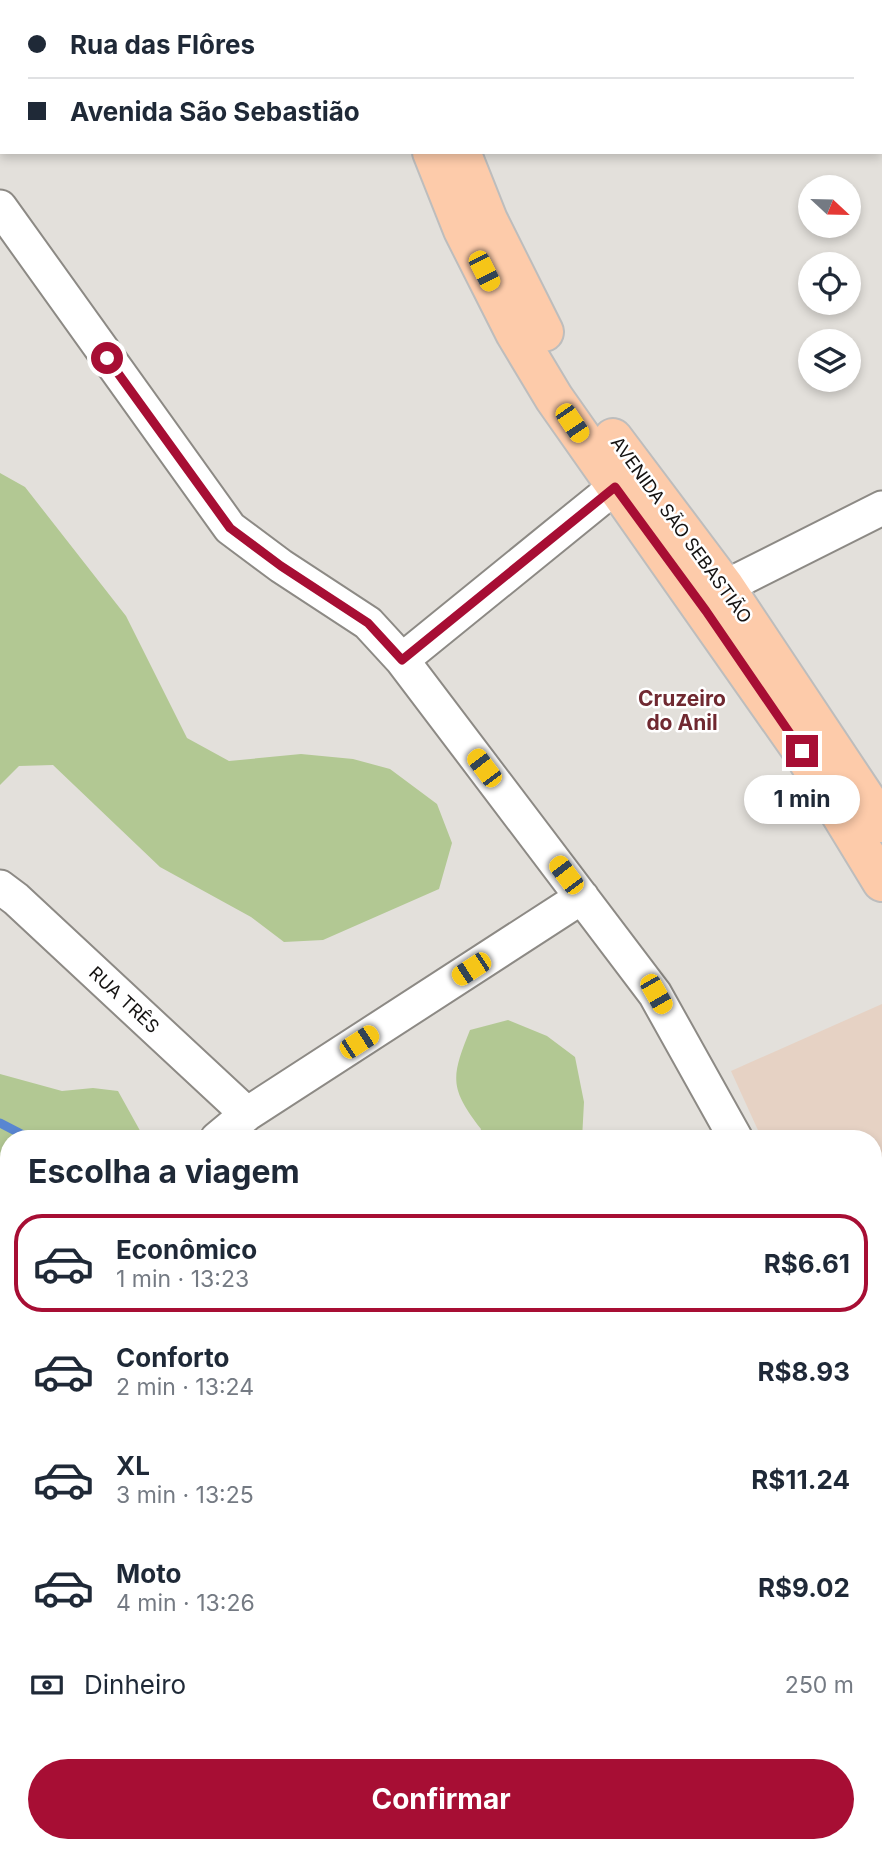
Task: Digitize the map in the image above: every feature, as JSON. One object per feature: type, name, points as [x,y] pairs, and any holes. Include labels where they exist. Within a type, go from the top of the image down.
[{"type":"main road","name":"AVENIDA SÃO SEBASTIÃO","points":[[433,154],[463,230],[515,333],[554,398],[802,751],[882,882]]},
{"type":"main road","name":"AVENIDA SÃO SEBASTIÃO","points":[[462,154],[488,220],[543,331],[573,381],[725,587],[882,823]]},
{"type":"street","points":[[0,207],[230,528],[281,566],[368,623],[402,660],[656,994],[731,1130]]},
{"type":"street","points":[[402,660],[615,487]]},
{"type":"street","points":[[725,587],[882,508]]},
{"type":"street","name":"RUA TRÊS","points":[[0,887],[247,1114]]},
{"type":"street","points":[[228,1130],[247,1114],[582,897]]},
{"type":"shaded area","points":[[882,1004],[882,1130],[758,1130],[731,1071]]},
{"type":"green space","points":[[0,473],[25,487],[126,616],[187,738],[229,761],[301,754],[353,759],[390,769],[437,804],[452,843],[439,889],[323,940],[284,942],[251,917],[160,867],[53,765],[19,766],[0,785]]},
{"type":"green space","points":[[508,1020],[547,1036],[575,1057],[584,1102],[582,1130],[481,1130],[463,1103],[456,1082],[459,1060],[470,1030]]},
{"type":"green space","points":[[0,1074],[62,1091],[93,1088],[118,1091],[140,1130],[0,1130]]},
{"type":"waterway","points":[[0,1123],[14,1130]]},
{"type":"district","name":"Cruzeiro do Anil","points":[[682,711]]},
{"type":"route","points":[[107,358],[230,528],[281,566],[328,594],[368,623],[402,660],[615,487],[706,611],[802,751]]}]
